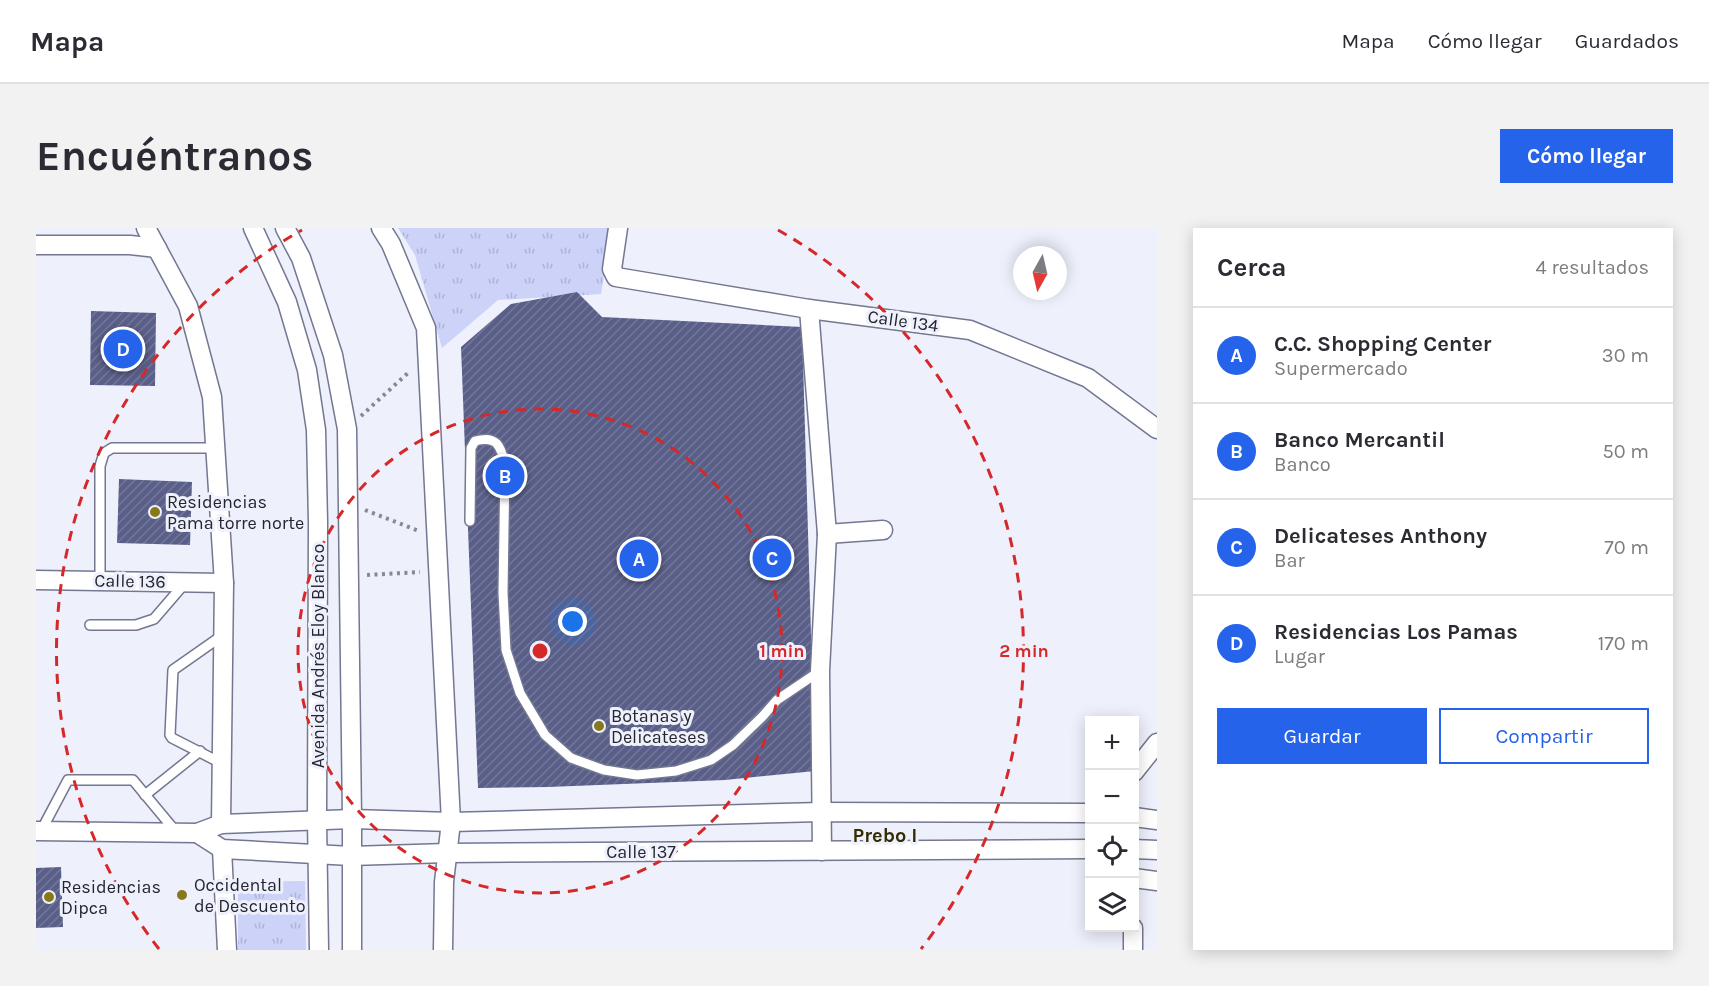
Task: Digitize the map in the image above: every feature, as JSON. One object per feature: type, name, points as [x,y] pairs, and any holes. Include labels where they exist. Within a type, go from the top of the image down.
[{"type":"street","points":[[146,228],[188,306],[212,397],[224,583],[220,824]]},
{"type":"street","name":"Avenida Andrés Eloy Blanco","points":[[254,228],[282,291],[308,370],[316,430],[319,950]]},
{"type":"street","name":"Avenida Andrés Eloy Blanco","points":[[285,228],[301,258],[333,355],[347,429],[352,950]]},
{"type":"street","points":[[381,228],[391,244],[426,328],[451,822],[444,882],[443,950]]},
{"type":"street","name":"Calle 134","points":[[618,228],[612,269],[616,278],[809,309],[970,330],[1088,378],[1157,429]]},
{"type":"street","points":[[36,245],[130,245],[157,248]]},
{"type":"street","points":[[809,309],[827,534],[820,671],[822,851]]},
{"type":"street","points":[[827,534],[884,530]]},
{"type":"street","name":"Calle 136","points":[[36,580],[224,583]]},
{"type":"street","points":[[1136,770],[1157,743]]},
{"type":"street","points":[[38,831],[197,833],[220,824],[317,819],[451,822],[821,812],[1085,813]]},
{"type":"street","points":[[1139,818],[1157,820]]},
{"type":"street","name":"Calle 137","points":[[197,833],[222,849],[351,856],[447,853],[1085,849]]},
{"type":"street","points":[[222,849],[227,950]]},
{"type":"street","points":[[1139,849],[1157,850]]},
{"type":"street","points":[[1139,878],[1157,880]]},
{"type":"street","points":[[1133,932],[1133,950]]},
{"type":"lane","points":[[470,521],[471,448],[475,441],[485,438],[496,441],[505,465],[503,593],[506,650],[520,693],[545,735],[571,758],[604,771],[637,775],[675,771],[711,760],[733,745],[777,700],[820,671]]},
{"type":"lane","points":[[100,581],[99,466],[104,453],[112,448],[215,448]]},
{"type":"lane","points":[[90,625],[136,625],[147,622],[159,615],[184,582]]},
{"type":"lane","points":[[221,763],[171,736],[174,669],[223,634]]},
{"type":"lane","points":[[145,795],[200,751]]},
{"type":"lane","points":[[38,831],[68,780],[133,780],[177,833]]},
{"type":"path","points":[[347,429],[428,356]]},
{"type":"path","points":[[348,503],[437,538]]},
{"type":"path","points":[[350,576],[438,571]]},
{"type":"green space","points":[[398,228],[612,228],[601,294],[498,300],[442,348],[415,255]]},
{"type":"green space","points":[[305,881],[306,950],[238,950],[238,882]]},
{"type":"building","points":[[577,292],[602,317],[802,327],[815,771],[725,780],[478,788],[461,347],[511,304]]},
{"type":"building","points":[[91,311],[156,313],[155,386],[90,385]]},
{"type":"building","name":"Residencias Pama torre norte","points":[[119,479],[192,482],[190,545],[117,543]]},
{"type":"building","name":"Residencias Dipca","points":[[61,867],[63,927],[36,928],[36,868]]},
{"type":"place","name":"Residencias Los Pamas","points":[[123,349]]},
{"type":"place","name":"Banco Mercantil","points":[[505,476]]},
{"type":"place","name":"Residencias Pama torre norte","points":[[155,512]]},
{"type":"place","name":"Delicateses Anthony","points":[[772,558]]},
{"type":"place","name":"C.C. Shopping Center","points":[[639,559]]},
{"type":"place","name":"Botanas y Delicateses","points":[[599,726]]},
{"type":"place","name":"Occidental de Descuento","points":[[182,895]]},
{"type":"place","name":"Residencias Dipca","points":[[49,897]]},
{"type":"district","name":"Prebo I","points":[[885,835]]}]
